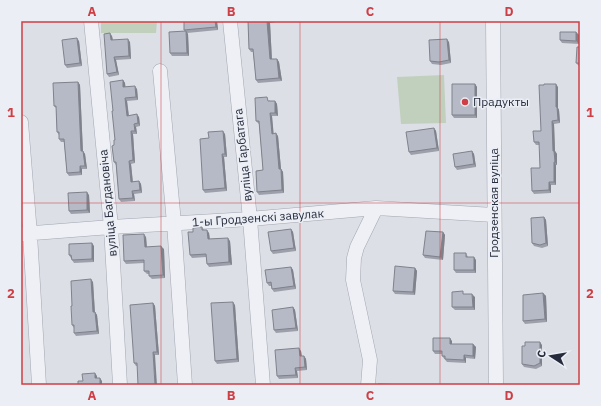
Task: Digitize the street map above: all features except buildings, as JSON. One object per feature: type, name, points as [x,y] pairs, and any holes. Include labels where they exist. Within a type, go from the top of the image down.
[{"type":"street","name":"вуліца Багдановіча","points":[[91,21],[112,227],[120,385]]},
{"type":"street","name":"вуліца Гарбатага","points":[[230,21],[250,219],[263,385]]},
{"type":"street","name":"Гродзенская вуліца","points":[[493,21],[496,385]]},
{"type":"street","points":[[160,71],[174,223],[185,385]]},
{"type":"street","points":[[21,122],[25,234],[39,385]]},
{"type":"street","name":"1-ы Гродзенскі завулак","points":[[25,234],[250,219],[376,208],[494,215]]},
{"type":"street","points":[[368,385],[370,360],[353,280],[353,266],[357,247],[376,208]]},
{"type":"green space","points":[[101,21],[157,21],[156,33],[101,33]]},
{"type":"green space","points":[[444,75],[446,123],[401,124],[397,77]]},
{"type":"place","name":"Прадукты","points":[[465,102]]}]
